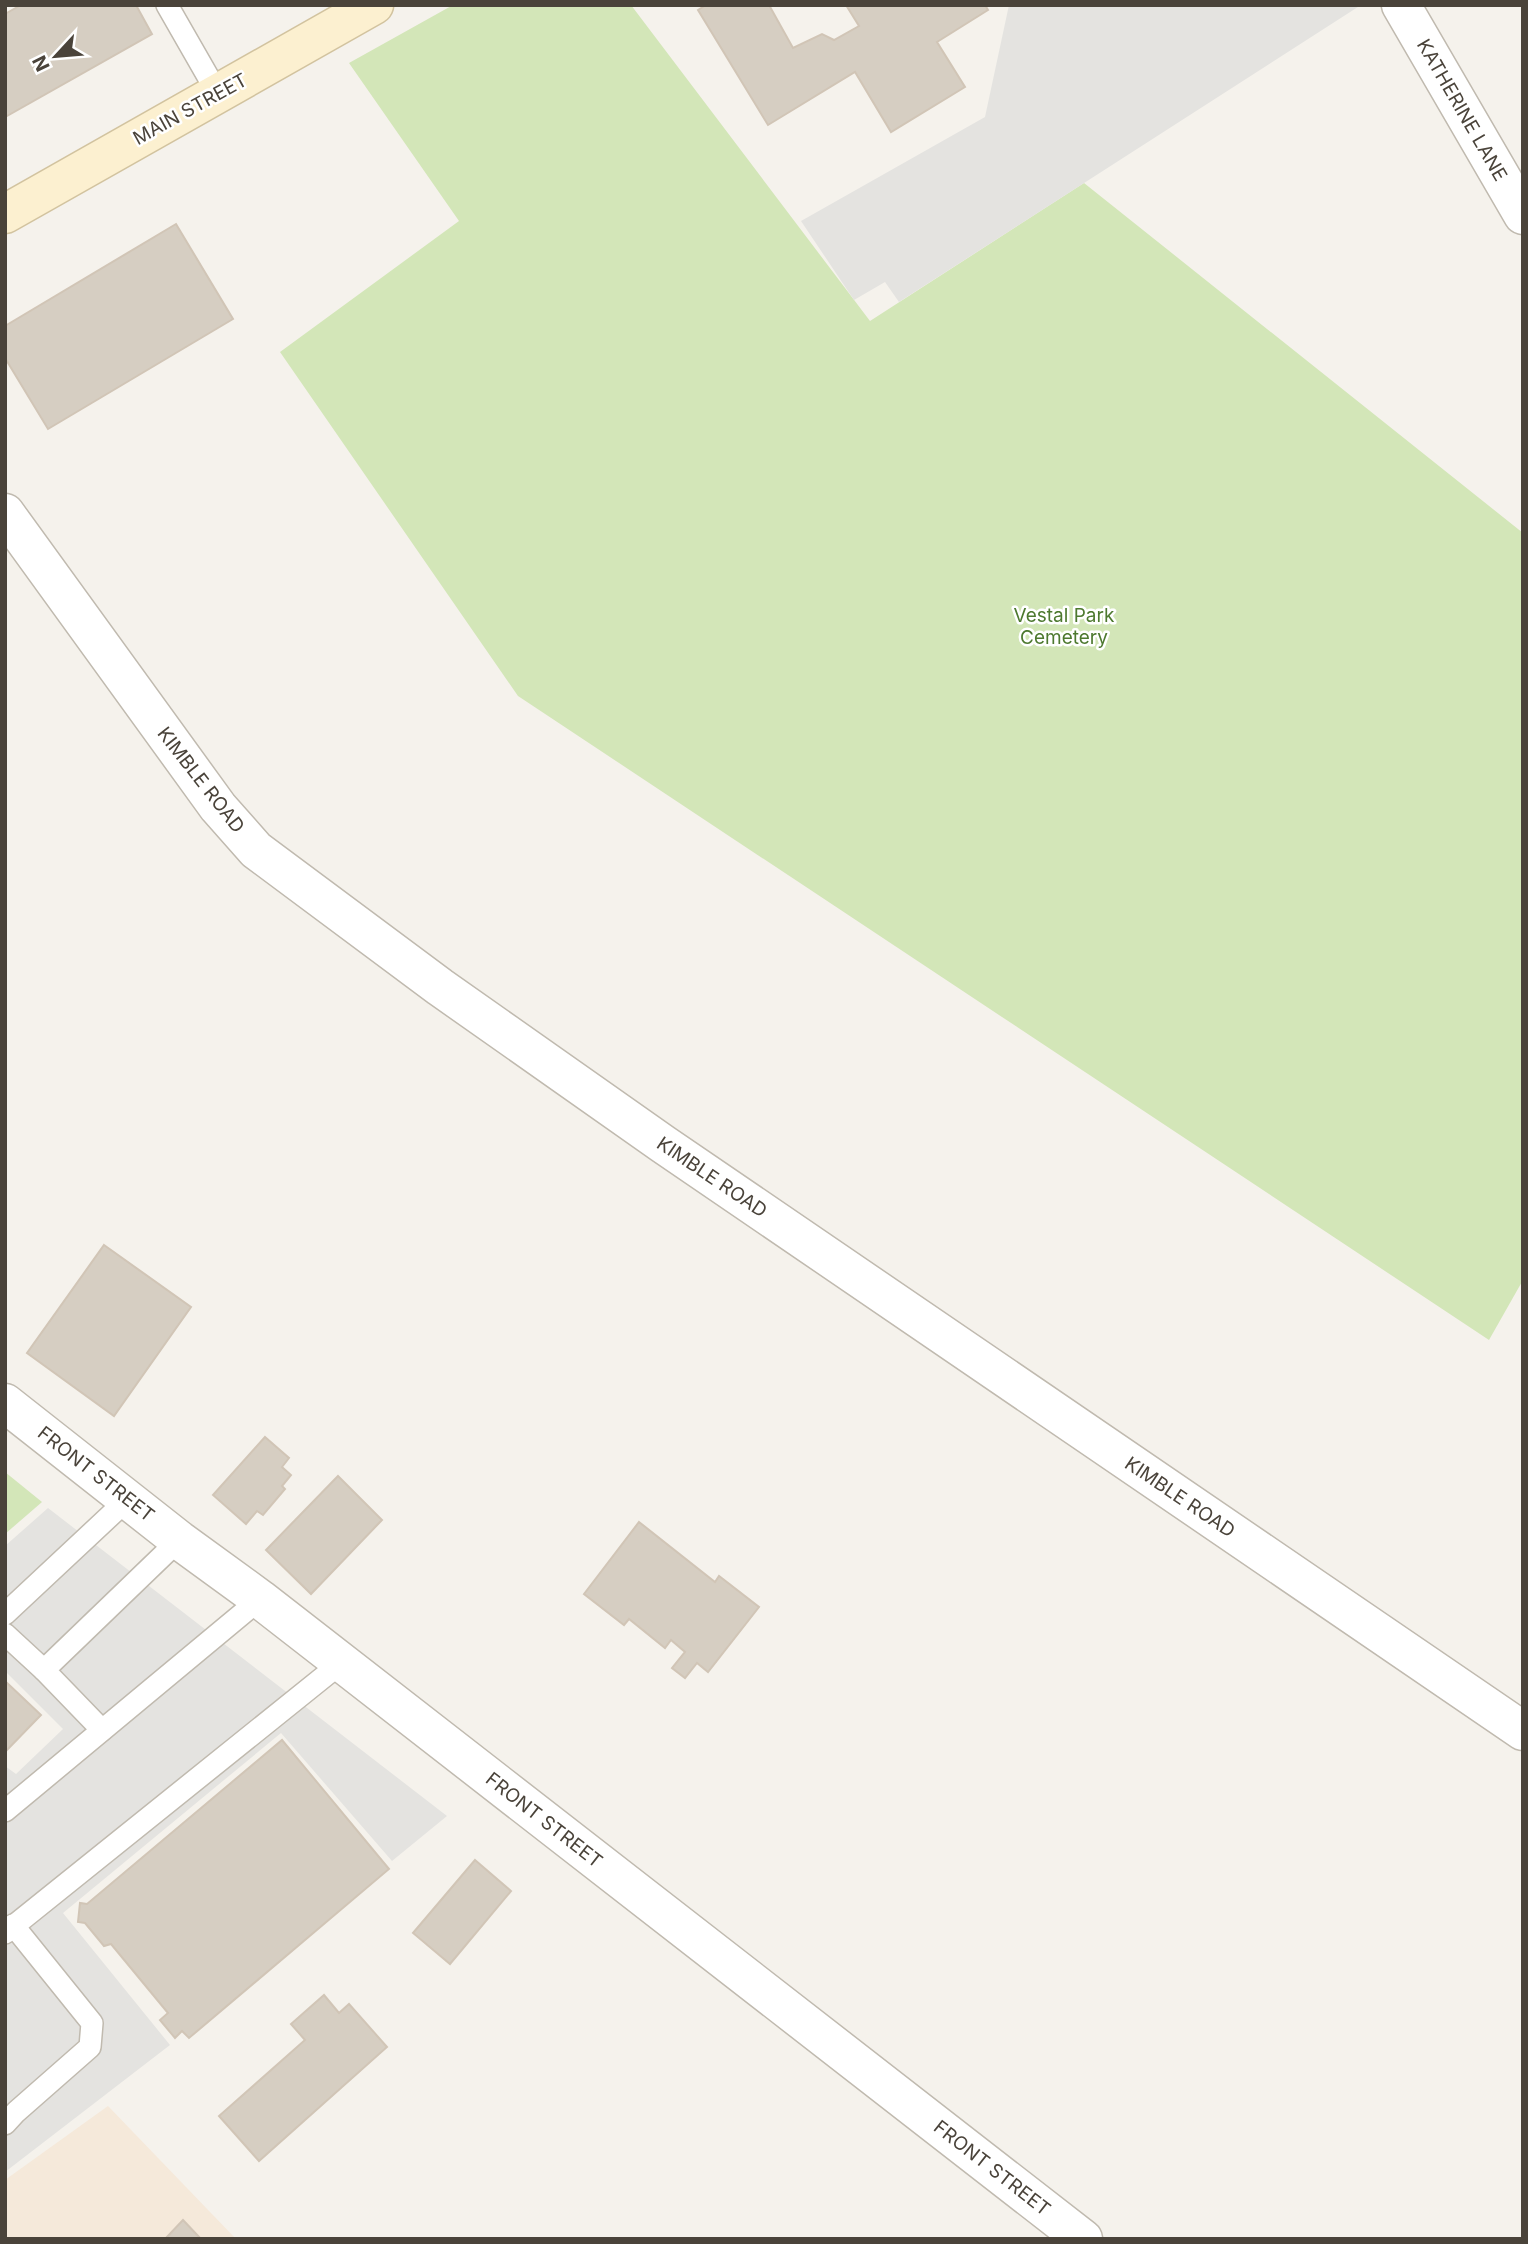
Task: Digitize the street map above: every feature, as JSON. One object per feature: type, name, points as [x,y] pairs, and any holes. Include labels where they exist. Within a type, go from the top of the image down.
[{"type":"street","name":"MAIN STREET","points":[[5,214],[374,5]]},
{"type":"street","name":"KATHERINE LANE","points":[[1401,5],[1523,215]]},
{"type":"street","name":"KIMBLE ROAD","points":[[5,513],[218,807],[256,849],[440,987],[663,1144],[1520,1724]]},
{"type":"street","name":"FRONT STREET","points":[[5,1403],[1083,2239]]},
{"type":"lane","points":[[167,5],[218,94]]},
{"type":"lane","points":[[5,1614],[128,1499]]},
{"type":"lane","points":[[44,1670],[179,1540]]},
{"type":"lane","points":[[5,1811],[260,1599]]},
{"type":"lane","points":[[5,1634],[102,1730]]},
{"type":"lane","points":[[9,2110],[90,2047],[92,2023],[9,1929],[341,1663]]},
{"type":"shaded area","points":[[1009,5],[1361,5],[899,302],[885,282],[854,300],[801,221],[985,117]]},
{"type":"shaded area","points":[[48,1508],[447,1816],[392,1861],[281,1733],[63,1913],[170,2045],[5,2172],[5,1766],[16,1774],[63,1729],[5,1671],[5,1546]]},
{"type":"shaded area","points":[[108,2106],[236,2239],[5,2239],[5,2180]]},
{"type":"green space","name":"Vestal Park Cemetery","points":[[453,5],[631,5],[870,321],[1084,183],[1523,533],[1523,1280],[1489,1340],[518,696],[280,352],[459,221],[349,63]]},
{"type":"green space","points":[[5,1472],[42,1502],[5,1534]]},
{"type":"building","points":[[21,5],[136,5],[152,34],[7,116],[5,14]]},
{"type":"building","points":[[706,5],[769,5],[793,48],[822,34],[834,40],[859,26],[846,5],[985,5],[988,10],[937,42],[965,87],[891,132],[855,72],[768,125],[698,10]]},
{"type":"building","points":[[176,224],[233,319],[48,429],[5,358],[5,326]]},
{"type":"building","points":[[104,1245],[191,1307],[114,1416],[27,1353]]},
{"type":"building","points":[[265,1437],[289,1458],[282,1467],[291,1475],[282,1486],[285,1489],[263,1515],[257,1511],[246,1524],[213,1495]]},
{"type":"building","points":[[338,1476],[382,1520],[311,1594],[266,1550]]},
{"type":"building","points":[[639,1522],[715,1582],[719,1576],[759,1607],[708,1672],[697,1663],[685,1678],[672,1668],[685,1652],[671,1640],[665,1648],[629,1619],[624,1625],[584,1594]]},
{"type":"building","points":[[5,1681],[41,1715],[5,1752]]},
{"type":"building","points":[[282,1740],[389,1869],[189,2038],[182,2031],[175,2038],[160,2020],[168,2013],[111,1944],[104,1946],[85,1923],[78,1922],[80,1903],[87,1904]]},
{"type":"building","points":[[475,1860],[511,1891],[450,1964],[413,1933]]},
{"type":"building","points":[[324,1995],[339,2013],[349,2004],[387,2047],[259,2161],[219,2116],[305,2040],[291,2024]]},
{"type":"building","points":[[183,2220],[201,2239],[165,2239]]}]
